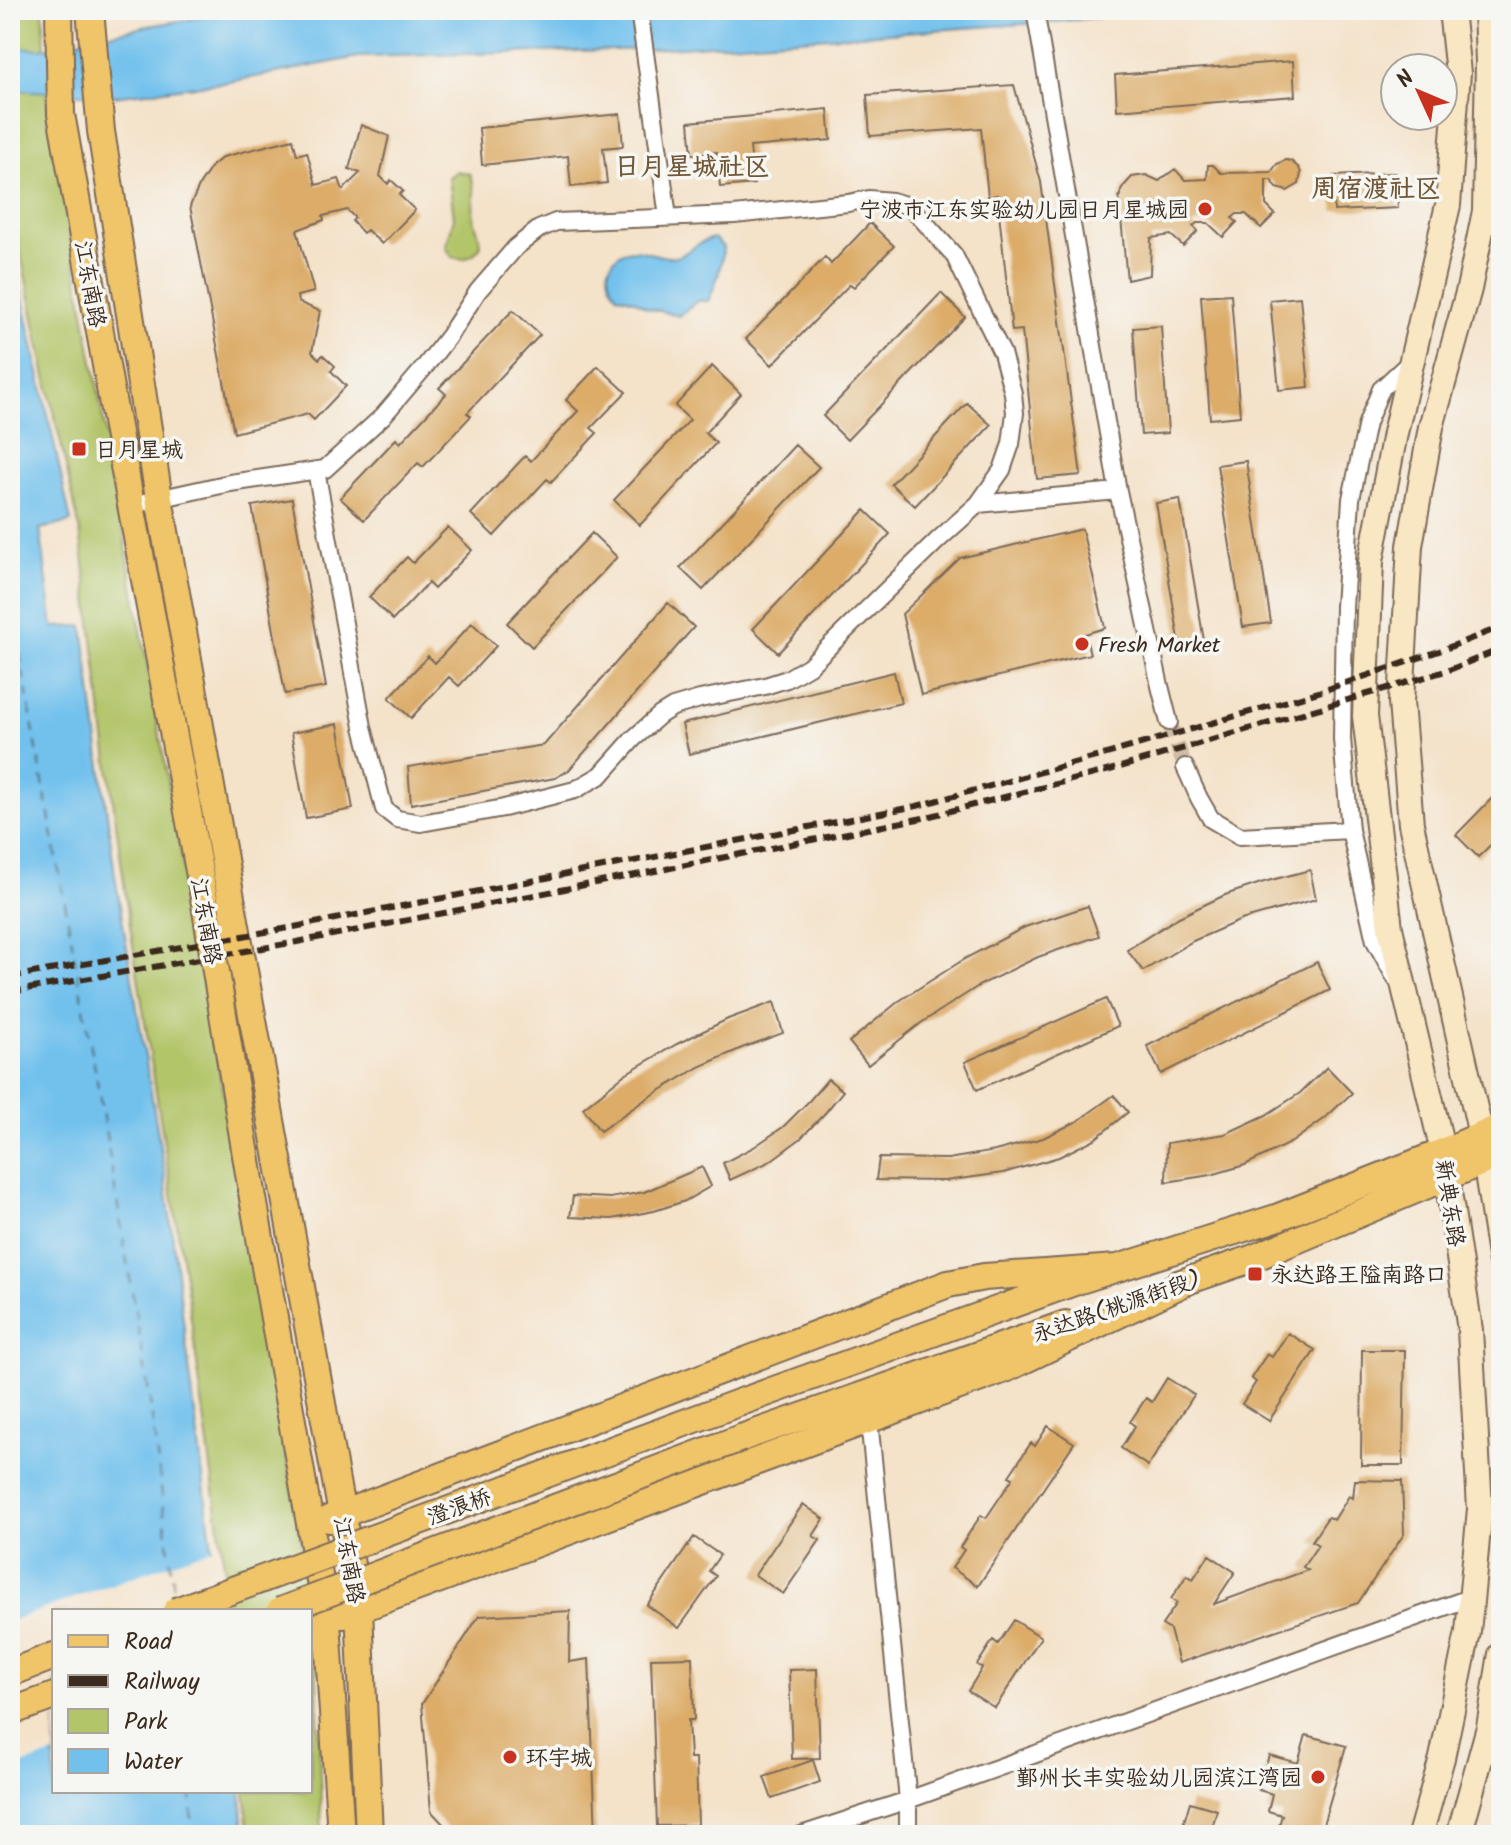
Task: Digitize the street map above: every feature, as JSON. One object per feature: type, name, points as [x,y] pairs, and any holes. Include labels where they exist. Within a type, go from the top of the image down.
[{"type":"main road","name":"江东南路","points":[[59,10],[61,114],[204,898],[327,1621],[341,1835]]},
{"type":"main road","name":"江东南路","points":[[90,10],[101,131],[159,498],[359,1609],[369,1835]]},
{"type":"main road","name":"新典东路","points":[[1420,1835],[1442,1758],[1468,1632],[1480,1509],[1470,1330],[1445,1164],[1390,928],[1365,716],[1371,561],[1395,433],[1448,205],[1458,73],[1451,10]]},
{"type":"main road","name":"新典东路","points":[[1486,10],[1485,211],[1469,289],[1431,427],[1410,546],[1401,702],[1411,824],[1492,1144],[1501,1262]]},
{"type":"main road","name":"永达路(桃源街段)","points":[[741,1438],[1251,1259],[1492,1144]]},
{"type":"main road","name":"永达路(桃源街段)","points":[[741,1402],[1117,1268],[1445,1164]]},
{"type":"main road","points":[[311,1526],[948,1284],[984,1277],[1117,1268]]},
{"type":"main road","points":[[327,1621],[1005,1369],[1194,1278]]},
{"type":"main road","name":"澄浪桥","points":[[181,1609],[741,1402]]},
{"type":"main road","name":"澄浪桥","points":[[285,1609],[741,1438]]},
{"type":"main road","points":[[1459,1835],[1489,1727],[1501,1654]]},
{"type":"main road","points":[[10,1673],[52,1657]]},
{"type":"main road","points":[[10,1712],[52,1697]]},
{"type":"street","points":[[639,10],[668,217]]},
{"type":"street","points":[[1035,10],[1118,491],[1169,722]]},
{"type":"street","points":[[131,505],[230,483],[316,470],[325,469],[383,416],[448,337],[478,291],[516,247],[539,229],[556,222],[734,215],[869,199],[911,207],[954,255],[1002,353],[1015,413],[1011,444],[1002,470],[978,504],[809,666],[787,679],[765,686],[673,707],[633,739],[601,775],[575,790],[504,808],[421,823],[397,819],[384,809],[380,796],[363,727],[316,470]]},
{"type":"street","points":[[1407,1001],[1375,941],[1350,830],[1342,739],[1344,607],[1351,499],[1367,423],[1381,389],[1412,359]]},
{"type":"street","points":[[978,504],[1118,491]]},
{"type":"street","points":[[1185,767],[1211,819],[1240,836],[1350,830]]},
{"type":"street","points":[[869,1420],[908,1800],[908,1835]]},
{"type":"street","points":[[801,1835],[908,1800],[1472,1597]]},
{"type":"green space","points":[[10,10],[43,10],[48,111],[315,1624],[322,1835],[249,1835],[245,1793],[312,1793],[312,1609],[228,1609],[188,1296],[127,907],[80,530],[10,200]]},
{"type":"green space","points":[[457,171],[470,174],[474,192],[474,220],[481,242],[474,254],[464,259],[452,257],[446,247],[454,218],[449,177]]},
{"type":"water","points":[[248,10],[1171,10],[1053,22],[651,49],[358,57],[229,82],[113,96],[16,90],[10,93],[10,47],[40,49],[148,26]]},
{"type":"water","points":[[714,238],[723,247],[720,268],[708,301],[697,301],[679,316],[617,295],[611,285],[610,266],[624,252],[632,250],[675,257]]},
{"type":"water","points":[[10,239],[71,522],[40,529],[53,627],[83,626],[115,876],[164,1170],[220,1609],[52,1609],[52,1793],[241,1793],[244,1835],[10,1835]]},
{"type":"pier","points":[[216,1547],[224,1609],[52,1609],[52,1755],[10,1769],[10,1621]]},
{"type":"building","points":[[1293,61],[1295,96],[1117,110],[1115,75]]},
{"type":"building","points":[[1014,85],[1041,182],[1081,475],[1037,479],[1022,330],[1012,331],[997,195],[988,197],[981,128],[870,136],[867,95]]},
{"type":"building","points":[[828,109],[831,140],[750,147],[754,184],[720,187],[717,152],[692,154],[689,122]]},
{"type":"building","points":[[620,114],[623,146],[603,148],[607,183],[571,187],[568,156],[482,165],[479,128]]},
{"type":"building","points":[[361,125],[389,136],[380,176],[388,184],[391,180],[403,191],[399,195],[415,210],[382,244],[367,230],[363,233],[347,210],[323,216],[324,220],[297,230],[314,292],[297,296],[298,302],[320,311],[312,352],[319,359],[323,355],[335,366],[331,371],[346,386],[314,420],[308,414],[234,433],[190,206],[212,166],[223,157],[293,139],[297,155],[307,152],[316,185],[339,179],[343,190],[360,173],[349,169]]},
{"type":"building","points":[[1286,160],[1299,168],[1299,184],[1287,191],[1266,180],[1266,205],[1275,214],[1261,228],[1246,214],[1237,214],[1232,218],[1237,222],[1223,237],[1208,223],[1197,223],[1193,226],[1198,231],[1183,246],[1171,235],[1151,238],[1150,275],[1127,280],[1119,198],[1122,188],[1132,177],[1146,175],[1159,181],[1175,169],[1185,180],[1207,179],[1208,165],[1213,165],[1221,173],[1271,172],[1277,164]]},
{"type":"building","points":[[1396,173],[1398,208],[1334,211],[1333,176]]},
{"type":"building","points":[[870,223],[894,246],[854,287],[850,284],[772,365],[746,339],[825,257],[831,264]]},
{"type":"building","points":[[941,293],[965,317],[847,440],[823,416]]},
{"type":"building","points":[[1231,294],[1240,416],[1210,419],[1201,296]]},
{"type":"building","points":[[1300,297],[1309,387],[1279,390],[1270,300]]},
{"type":"building","points":[[513,310],[540,335],[467,413],[471,416],[423,467],[418,463],[364,520],[340,498],[396,439],[400,443],[446,394],[439,388]]},
{"type":"building","points":[[1161,326],[1168,433],[1141,435],[1133,328]]},
{"type":"building","points":[[598,366],[626,392],[591,428],[597,433],[551,482],[547,479],[494,536],[471,514],[525,456],[531,461],[578,411],[566,400]]},
{"type":"building","points":[[712,366],[741,394],[705,433],[716,443],[640,525],[614,500],[690,420],[675,406]]},
{"type":"building","points":[[967,403],[991,425],[915,506],[891,484]]},
{"type":"building","points":[[795,445],[819,467],[703,590],[680,568]]},
{"type":"building","points":[[1246,461],[1271,623],[1243,627],[1217,465]]},
{"type":"building","points":[[292,499],[326,687],[285,694],[252,506]]},
{"type":"building","points":[[1180,499],[1205,647],[1181,651],[1156,503]]},
{"type":"building","points":[[865,510],[890,534],[778,653],[753,629]]},
{"type":"building","points":[[448,527],[472,550],[434,589],[428,583],[393,620],[369,597],[407,557],[413,563]]},
{"type":"building","points":[[1082,529],[1105,628],[1085,634],[1090,654],[921,695],[902,614],[960,558]]},
{"type":"building","points":[[592,533],[617,557],[532,647],[507,623]]},
{"type":"building","points":[[668,603],[694,627],[569,770],[555,778],[411,804],[408,767],[544,745]]},
{"type":"building","points":[[472,623],[496,646],[459,686],[449,677],[411,718],[389,698],[428,656],[435,663]]},
{"type":"building","points":[[894,672],[901,703],[689,754],[682,724]]},
{"type":"building","points":[[338,724],[353,809],[306,818],[291,733]]},
{"type":"building","points":[[1501,789],[1501,835],[1478,857],[1456,835]]},
{"type":"building","points":[[1310,870],[1316,899],[1241,920],[1193,941],[1143,971],[1127,950],[1179,917],[1225,895]]},
{"type":"building","points":[[1088,906],[1099,936],[1038,957],[980,985],[921,1023],[868,1065],[849,1042],[899,1001],[966,958],[1025,927]]},
{"type":"building","points":[[1317,962],[1330,990],[1161,1074],[1147,1046]]},
{"type":"building","points":[[1106,999],[1118,1026],[977,1090],[965,1062]]},
{"type":"building","points":[[774,1002],[783,1033],[699,1067],[600,1131],[583,1108],[625,1074],[677,1044],[728,1019]]},
{"type":"building","points":[[1327,1067],[1352,1093],[1324,1119],[1292,1142],[1245,1165],[1211,1175],[1166,1182],[1167,1143],[1225,1134],[1266,1115],[1300,1093]]},
{"type":"building","points":[[828,1079],[843,1091],[800,1139],[769,1162],[730,1180],[723,1163],[783,1127]]},
{"type":"building","points":[[1114,1095],[1128,1112],[1095,1139],[1059,1157],[1003,1173],[945,1181],[876,1180],[879,1158],[948,1159],[995,1151],[1043,1138],[1078,1121]]},
{"type":"building","points":[[702,1167],[711,1186],[685,1201],[612,1219],[570,1217],[573,1196],[610,1198],[644,1192]]},
{"type":"building","points":[[1288,1333],[1315,1350],[1269,1421],[1242,1404],[1256,1382],[1251,1378],[1267,1354],[1272,1357]]},
{"type":"building","points":[[1362,1350],[1405,1350],[1403,1465],[1361,1465]]},
{"type":"building","points":[[1167,1378],[1194,1395],[1148,1466],[1121,1448],[1135,1426],[1130,1422],[1146,1398],[1152,1402]]},
{"type":"building","points":[[1048,1426],[1074,1443],[978,1586],[952,1568],[964,1550],[960,1547],[981,1515],[986,1518],[1013,1478],[1009,1476],[1031,1443],[1035,1446]]},
{"type":"building","points":[[1355,1480],[1402,1481],[1404,1534],[1358,1603],[1179,1663],[1170,1630],[1162,1625],[1177,1603],[1171,1599],[1187,1575],[1193,1579],[1209,1555],[1235,1572],[1214,1604],[1308,1570],[1303,1567],[1318,1545],[1312,1541],[1328,1517],[1334,1520],[1349,1496],[1353,1498]]},
{"type":"building","points":[[803,1504],[824,1519],[813,1536],[820,1540],[783,1594],[755,1575]]},
{"type":"building","points":[[694,1537],[720,1555],[709,1571],[716,1576],[679,1628],[647,1605]]},
{"type":"building","name":"环宇城","points":[[570,1611],[569,1662],[589,1659],[596,1835],[448,1835],[447,1828],[431,1811],[422,1704],[479,1616]]},
{"type":"building","points":[[1014,1620],[1041,1637],[995,1708],[968,1691],[982,1668],[977,1665],[993,1640],[998,1644]]},
{"type":"building","points":[[692,1657],[694,1720],[688,1720],[690,1758],[696,1758],[698,1825],[657,1826],[651,1658]]},
{"type":"building","points":[[817,1669],[820,1758],[792,1759],[789,1670]]},
{"type":"building","points":[[1306,1735],[1346,1746],[1320,1835],[1276,1835],[1282,1815],[1268,1811],[1272,1794],[1259,1790],[1269,1755],[1298,1763]]},
{"type":"building","points":[[813,1760],[820,1782],[772,1799],[764,1777]]},
{"type":"building","points":[[1190,1802],[1217,1810],[1210,1835],[1180,1835]]},
{"type":"ferry route","points":[[10,600],[95,1069],[149,1393],[175,1598]]},
{"type":"ferry route","points":[[191,1793],[192,1835]]},
{"type":"tunnel","points":[[1169,722],[1185,767]]},
{"type":"railway","points":[[10,977],[294,927],[917,806],[1325,690],[1501,627]]},
{"type":"railway","points":[[10,992],[297,942],[923,818],[1110,770],[1449,670],[1501,649]]},
{"type":"place","name":"宁波市江东实验幼儿园日月星城园","points":[[1205,209]]},
{"type":"place","name":"日月星城","points":[[79,449]]},
{"type":"place","name":"Fresh Market","points":[[1082,644]]},
{"type":"place","name":"永达路王隘南路口","points":[[1255,1274]]},
{"type":"place","name":"环宇城","points":[[510,1757]]},
{"type":"place","name":"鄞州长丰实验幼儿园滨江湾园","points":[[1318,1777]]},
{"type":"district","name":"日月星城社区","points":[[692,166]]},
{"type":"district","name":"周宿渡社区","points":[[1376,188]]}]
